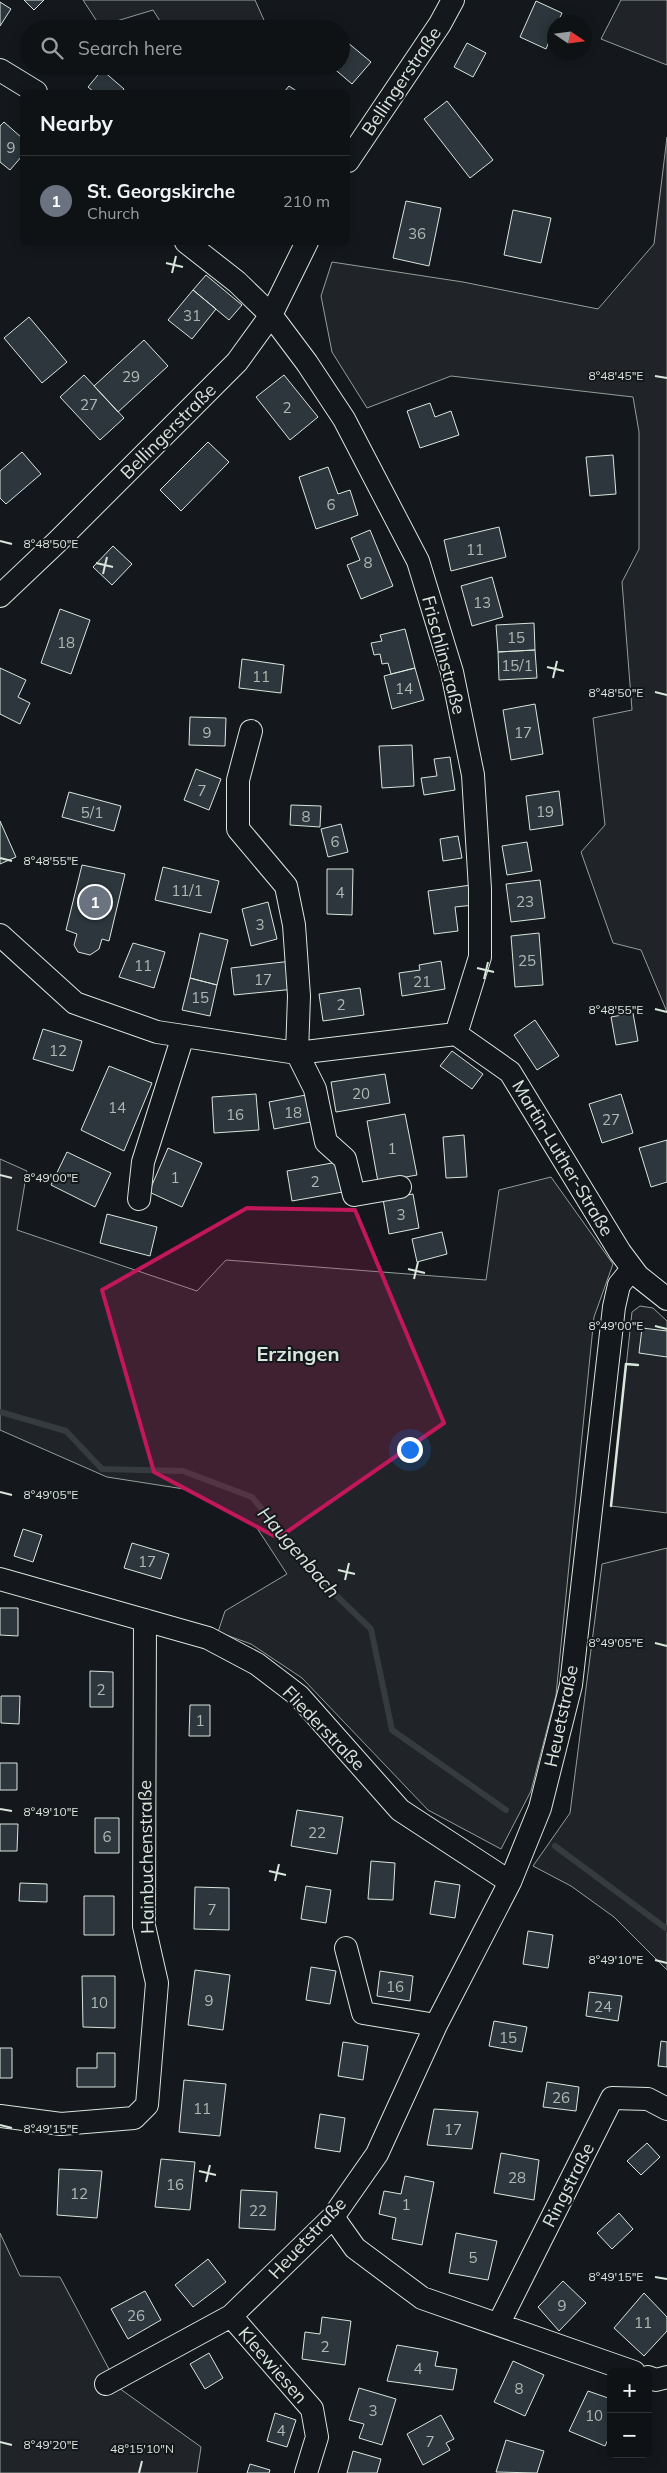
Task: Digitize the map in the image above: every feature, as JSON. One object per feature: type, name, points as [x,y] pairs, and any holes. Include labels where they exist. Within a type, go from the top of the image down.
[{"type":"street","name":"Bellingerstraße","points":[[350,158],[440,24],[453,0]]},
{"type":"street","points":[[0,70],[33,90]]},
{"type":"street","name":"Frischlinstraße","points":[[190,245],[237,282],[270,315],[307,363],[344,419],[418,561],[452,672],[473,775],[480,889],[480,957],[456,1034]]},
{"type":"street","name":"Bellingerstraße","points":[[0,596],[57,542],[237,362],[270,315],[305,245]]},
{"type":"street","points":[[251,731],[238,780],[238,828],[286,886],[294,925],[300,996],[297,1053],[316,1090],[326,1142],[345,1159],[354,1195],[400,1187]]},
{"type":"street","points":[[0,935],[74,1003],[156,1032],[297,1053],[456,1034]]},
{"type":"street","name":"Martin-Luther-Straße","points":[[456,1034],[510,1072],[632,1269],[667,1299]]},
{"type":"street","points":[[139,1199],[143,1162],[183,1036]]},
{"type":"street","name":"Heuetstraße","points":[[106,2384],[232,2316],[333,2217],[377,2154],[436,2025],[510,1882],[540,1808],[571,1685],[614,1307],[619,1285],[632,1269]]},
{"type":"street","name":"Fliederstraße","points":[[0,1579],[208,1638],[257,1664],[299,1696],[400,1810],[510,1882]]},
{"type":"street","name":"Hainbuchenstraße","points":[[0,2116],[61,2124],[134,2118],[147,2105],[157,1983],[144,1926],[145,1620]]},
{"type":"street","points":[[346,1948],[363,2013],[436,2025]]},
{"type":"street","name":"Ringstraße","points":[[499,2323],[612,2098],[648,2099],[667,2109]]},
{"type":"street","points":[[333,2217],[355,2248],[422,2298],[499,2323],[623,2368]]},
{"type":"street","name":"Kleewiesen","points":[[232,2316],[312,2409],[317,2436],[306,2473]]},
{"type":"street","points":[[652,2378],[656,2380],[667,2377]]},
{"type":"highlighted area","points":[[247,1208],[355,1210],[444,1423],[278,1538],[154,1472],[102,1290]]},
{"type":"shaded area","points":[[83,0],[255,0],[264,20],[159,20],[153,10],[120,20],[96,20]]},
{"type":"shaded area","points":[[621,0],[667,0],[667,65],[601,39]]},
{"type":"shaded area","points":[[667,137],[667,1012],[641,950],[613,943],[581,852],[605,825],[593,718],[632,710],[622,582],[639,549],[639,432],[633,397],[451,376],[367,408],[332,352],[321,296],[332,262],[463,282],[598,309],[654,244]]},
{"type":"shaded area","points":[[0,1159],[27,1171],[17,1230],[197,1291],[226,1260],[486,1280],[499,1190],[551,1177],[613,1264],[594,1317],[556,1695],[531,1791],[501,1849],[428,1810],[302,1678],[251,1644],[218,1632],[225,1611],[287,1574],[255,1525],[184,1489],[107,1477],[0,1430]]},
{"type":"shaded area","points":[[640,1306],[653,1308],[667,1321],[667,1513],[611,1506],[632,1312]]},
{"type":"shaded area","points":[[667,1548],[667,1970],[614,1917],[571,1886],[533,1866],[570,1813],[602,1564]]},
{"type":"shaded area","points":[[0,2233],[20,2276],[60,2277],[119,2388],[201,2447],[197,2473],[0,2473]]},
{"type":"building","points":[[24,0],[44,0],[34,10]]},
{"type":"building","points":[[536,1],[562,13],[561,15],[547,15],[546,49],[520,37]]},
{"type":"building","points":[[0,2],[11,9],[0,26]]},
{"type":"building","points":[[467,43],[486,53],[473,77],[454,67]]},
{"type":"building","points":[[350,44],[371,62],[352,84],[342,75],[350,75]]},
{"type":"building","points":[[98,75],[108,75],[124,89],[92,90],[88,87]]},
{"type":"building","points":[[289,86],[295,90],[286,90]]},
{"type":"building","points":[[447,101],[493,160],[470,178],[424,119]]},
{"type":"building","points":[[4,122],[20,136],[20,158],[10,170],[0,162],[0,126]]},
{"type":"building","points":[[406,201],[441,208],[429,266],[393,258]]},
{"type":"building","points":[[513,210],[551,218],[541,263],[504,255]]},
{"type":"building","points":[[206,275],[242,305],[229,320],[193,290]]},
{"type":"building","points":[[193,290],[216,309],[192,339],[168,320]]},
{"type":"building","points":[[29,317],[67,362],[42,383],[4,338]]},
{"type":"building","points":[[144,340],[168,366],[118,412],[94,386]]},
{"type":"building","points":[[84,375],[124,418],[100,440],[60,397]]},
{"type":"building","points":[[284,375],[318,417],[290,440],[256,397]]},
{"type":"building","points":[[430,403],[435,417],[451,411],[459,435],[420,448],[407,411]]},
{"type":"building","points":[[208,442],[229,462],[181,511],[160,490]]},
{"type":"building","points":[[22,452],[41,474],[6,504],[0,498],[0,471]]},
{"type":"building","points":[[613,455],[616,494],[590,496],[586,457]]},
{"type":"building","points":[[328,467],[338,494],[350,490],[358,515],[316,529],[299,477]]},
{"type":"building","points":[[499,527],[506,557],[451,571],[444,540]]},
{"type":"building","points":[[370,530],[393,586],[361,599],[347,565],[360,560],[351,538]]},
{"type":"building","points":[[113,546],[132,564],[112,585],[93,567]]},
{"type":"building","points":[[492,577],[503,617],[472,626],[461,586]]},
{"type":"building","points":[[60,609],[90,620],[71,674],[41,663]]},
{"type":"building","points":[[534,623],[535,650],[498,652],[496,625]]},
{"type":"building","points":[[405,629],[415,668],[391,674],[388,663],[382,664],[380,654],[374,655],[371,643],[382,641],[380,635]]},
{"type":"building","points":[[535,650],[537,678],[499,680],[498,652]]},
{"type":"building","points":[[242,659],[284,665],[281,693],[239,688]]},
{"type":"building","points":[[0,668],[26,680],[18,697],[30,703],[20,724],[0,714]]},
{"type":"building","points":[[415,668],[424,700],[392,709],[384,676]]},
{"type":"building","points":[[535,704],[543,754],[511,760],[503,710]]},
{"type":"building","points":[[190,717],[226,718],[225,746],[189,745]]},
{"type":"building","points":[[412,745],[414,786],[382,788],[379,746]]},
{"type":"building","points":[[450,757],[455,790],[424,795],[421,778],[437,776],[434,759]]},
{"type":"building","points":[[196,769],[221,779],[209,810],[184,800]]},
{"type":"building","points":[[559,791],[563,825],[530,830],[526,796]]},
{"type":"building","points":[[69,792],[121,806],[114,831],[62,817]]},
{"type":"building","points":[[291,805],[321,806],[320,827],[290,825]]},
{"type":"building","points":[[0,821],[16,857],[0,864]]},
{"type":"building","points":[[341,824],[348,852],[328,857],[321,829]]},
{"type":"building","points":[[458,836],[462,858],[443,861],[440,839]]},
{"type":"building","points":[[527,842],[532,871],[507,875],[502,846]]},
{"type":"building","points":[[82,865],[125,874],[109,941],[102,939],[99,949],[90,955],[78,952],[74,945],[77,934],[66,930]]},
{"type":"building","points":[[163,867],[219,881],[211,913],[155,900]]},
{"type":"building","points":[[327,869],[353,869],[352,915],[327,914]]},
{"type":"building","points":[[540,880],[545,918],[511,922],[506,884]]},
{"type":"building","points":[[471,885],[474,905],[455,907],[458,931],[434,934],[428,891]]},
{"type":"building","points":[[268,902],[277,939],[251,946],[242,909]]},
{"type":"building","points":[[200,933],[228,940],[217,985],[190,978]]},
{"type":"building","points":[[539,933],[543,985],[515,987],[511,936]]},
{"type":"building","points":[[133,943],[165,952],[154,988],[119,977]]},
{"type":"building","points":[[292,961],[295,989],[234,995],[231,968]]},
{"type":"building","points":[[441,961],[445,989],[402,996],[399,973],[420,970],[419,965]]},
{"type":"building","points":[[190,978],[217,985],[210,1016],[182,1010]]},
{"type":"building","points":[[360,988],[364,1015],[323,1021],[319,994]]},
{"type":"building","points":[[633,1013],[638,1041],[616,1045],[611,1017]]},
{"type":"building","points":[[535,1020],[559,1056],[537,1070],[514,1035]]},
{"type":"building","points":[[43,1029],[82,1041],[73,1071],[33,1059]]},
{"type":"building","points":[[452,1051],[483,1074],[472,1089],[440,1066]]},
{"type":"building","points":[[109,1066],[152,1083],[124,1151],[81,1130]]},
{"type":"building","points":[[385,1074],[390,1103],[336,1112],[331,1082]]},
{"type":"building","points":[[256,1094],[259,1130],[214,1133],[212,1097]]},
{"type":"building","points":[[311,1094],[316,1121],[274,1129],[269,1102]]},
{"type":"building","points":[[621,1094],[633,1133],[602,1143],[589,1104]]},
{"type":"building","points":[[405,1114],[417,1175],[378,1182],[367,1121]]},
{"type":"building","points":[[464,1135],[467,1177],[446,1178],[443,1137]]},
{"type":"building","points":[[667,1140],[667,1182],[651,1187],[639,1148]]},
{"type":"building","points":[[168,1148],[202,1163],[182,1207],[149,1192]]},
{"type":"building","points":[[67,1152],[111,1173],[95,1207],[51,1185]]},
{"type":"building","points":[[338,1162],[343,1192],[292,1201],[287,1171]]},
{"type":"building","points":[[413,1194],[419,1228],[389,1234],[383,1199]]},
{"type":"building","points":[[107,1214],[157,1227],[150,1256],[100,1243]]},
{"type":"building","points":[[442,1232],[447,1254],[417,1262],[412,1239]]},
{"type":"building","points":[[642,1328],[667,1331],[667,1357],[639,1353]]},
{"type":"building","points":[[23,1529],[42,1535],[33,1562],[14,1556]]},
{"type":"building","points":[[132,1543],[169,1554],[161,1579],[124,1568]]},
{"type":"building","points":[[0,1608],[18,1608],[18,1636],[0,1635]]},
{"type":"building","points":[[90,1671],[113,1672],[113,1707],[90,1707]]},
{"type":"building","points":[[1,1696],[20,1696],[19,1724],[1,1723]]},
{"type":"building","points":[[190,1705],[210,1705],[210,1736],[189,1736]]},
{"type":"building","points":[[0,1763],[17,1763],[17,1790],[0,1790]]},
{"type":"building","points":[[297,1810],[343,1817],[337,1854],[291,1846]]},
{"type":"building","points":[[95,1818],[119,1818],[119,1853],[95,1853]]},
{"type":"building","points":[[0,1824],[18,1824],[17,1851],[0,1851]]},
{"type":"building","points":[[371,1861],[395,1863],[393,1900],[368,1899]]},
{"type":"building","points":[[435,1881],[460,1885],[455,1918],[430,1914]]},
{"type":"building","points":[[20,1883],[47,1884],[47,1902],[19,1901]]},
{"type":"building","points":[[306,1886],[331,1890],[326,1923],[301,1919]]},
{"type":"building","points":[[195,1887],[229,1888],[229,1930],[194,1929]]},
{"type":"building","points":[[84,1896],[114,1896],[114,1935],[84,1935]]},
{"type":"building","points":[[528,1931],[553,1935],[548,1968],[523,1964]]},
{"type":"building","points":[[311,1967],[336,1971],[330,2004],[306,2000]]},
{"type":"building","points":[[195,1970],[230,1975],[223,2030],[188,2025]]},
{"type":"building","points":[[380,1971],[413,1976],[410,2001],[377,1996]]},
{"type":"building","points":[[82,1976],[115,1976],[115,2028],[83,2027]]},
{"type":"building","points":[[589,1992],[622,1996],[618,2021],[586,2016]]},
{"type":"building","points":[[494,2021],[527,2027],[522,2052],[489,2046]]},
{"type":"building","points":[[661,2041],[667,2042],[667,2067],[658,2066]]},
{"type":"building","points":[[343,2042],[368,2046],[363,2080],[338,2076]]},
{"type":"building","points":[[0,2048],[12,2048],[12,2078],[0,2078]]},
{"type":"building","points":[[97,2053],[115,2053],[115,2087],[77,2087],[77,2068],[97,2068]]},
{"type":"building","points":[[184,2080],[226,2084],[220,2136],[179,2132]]},
{"type":"building","points":[[547,2082],[579,2087],[576,2111],[543,2107]]},
{"type":"building","points":[[434,2109],[478,2112],[472,2149],[427,2145]]},
{"type":"building","points":[[320,2114],[345,2118],[340,2152],[315,2148]]},
{"type":"building","points":[[647,2143],[660,2157],[641,2175],[627,2161]]},
{"type":"building","points":[[501,2153],[539,2160],[534,2200],[494,2193]]},
{"type":"building","points":[[161,2159],[195,2162],[190,2210],[155,2207]]},
{"type":"building","points":[[59,2169],[102,2171],[97,2218],[57,2215]]},
{"type":"building","points":[[405,2176],[434,2182],[422,2245],[392,2239],[396,2218],[379,2214],[384,2191],[401,2194]]},
{"type":"building","points":[[241,2190],[277,2192],[275,2230],[239,2228]]},
{"type":"building","points":[[619,2213],[633,2229],[612,2249],[597,2233]]},
{"type":"building","points":[[456,2233],[497,2241],[488,2280],[449,2273]]},
{"type":"building","points":[[208,2259],[226,2282],[193,2307],[175,2285]]},
{"type":"building","points":[[563,2281],[586,2303],[559,2331],[538,2307]]},
{"type":"building","points":[[145,2291],[161,2320],[128,2339],[111,2309]]},
{"type":"building","points":[[644,2293],[667,2317],[667,2331],[644,2356],[614,2328]]},
{"type":"building","points":[[322,2317],[351,2321],[345,2365],[302,2359],[305,2332],[320,2334]]},
{"type":"building","points":[[397,2345],[438,2352],[435,2366],[457,2369],[453,2390],[387,2381]]},
{"type":"building","points":[[209,2353],[223,2378],[205,2389],[190,2364]]},
{"type":"building","points":[[513,2361],[544,2375],[525,2416],[494,2402]]},
{"type":"building","points":[[359,2388],[396,2399],[382,2445],[359,2438],[364,2424],[349,2420]]},
{"type":"building","points":[[588,2391],[607,2398],[607,2442],[605,2446],[569,2431]]},
{"type":"building","points":[[275,2413],[296,2420],[287,2447],[267,2441]]},
{"type":"building","points":[[441,2415],[454,2439],[446,2443],[450,2450],[423,2465],[407,2434]]},
{"type":"building","points":[[506,2440],[544,2451],[537,2473],[496,2472]]},
{"type":"building","points":[[353,2451],[381,2459],[377,2473],[347,2473]]},
{"type":"building","points":[[250,2464],[270,2470],[269,2473],[247,2473]]},
{"type":"waterway","name":"Haugenbach","points":[[0,1412],[66,1431],[102,1469],[183,1471],[252,1497],[313,1573],[371,1629],[392,1730],[506,1810]]},
{"type":"waterway","name":"Haugenbach","points":[[555,1846],[667,1929]]},
{"type":"wall","points":[[611,1506],[626,1364],[638,1365]]},
{"type":"place","name":"St. Georgskirche","points":[[95,902]]},
{"type":"district","name":"Erzingen","points":[[298,1353]]}]
